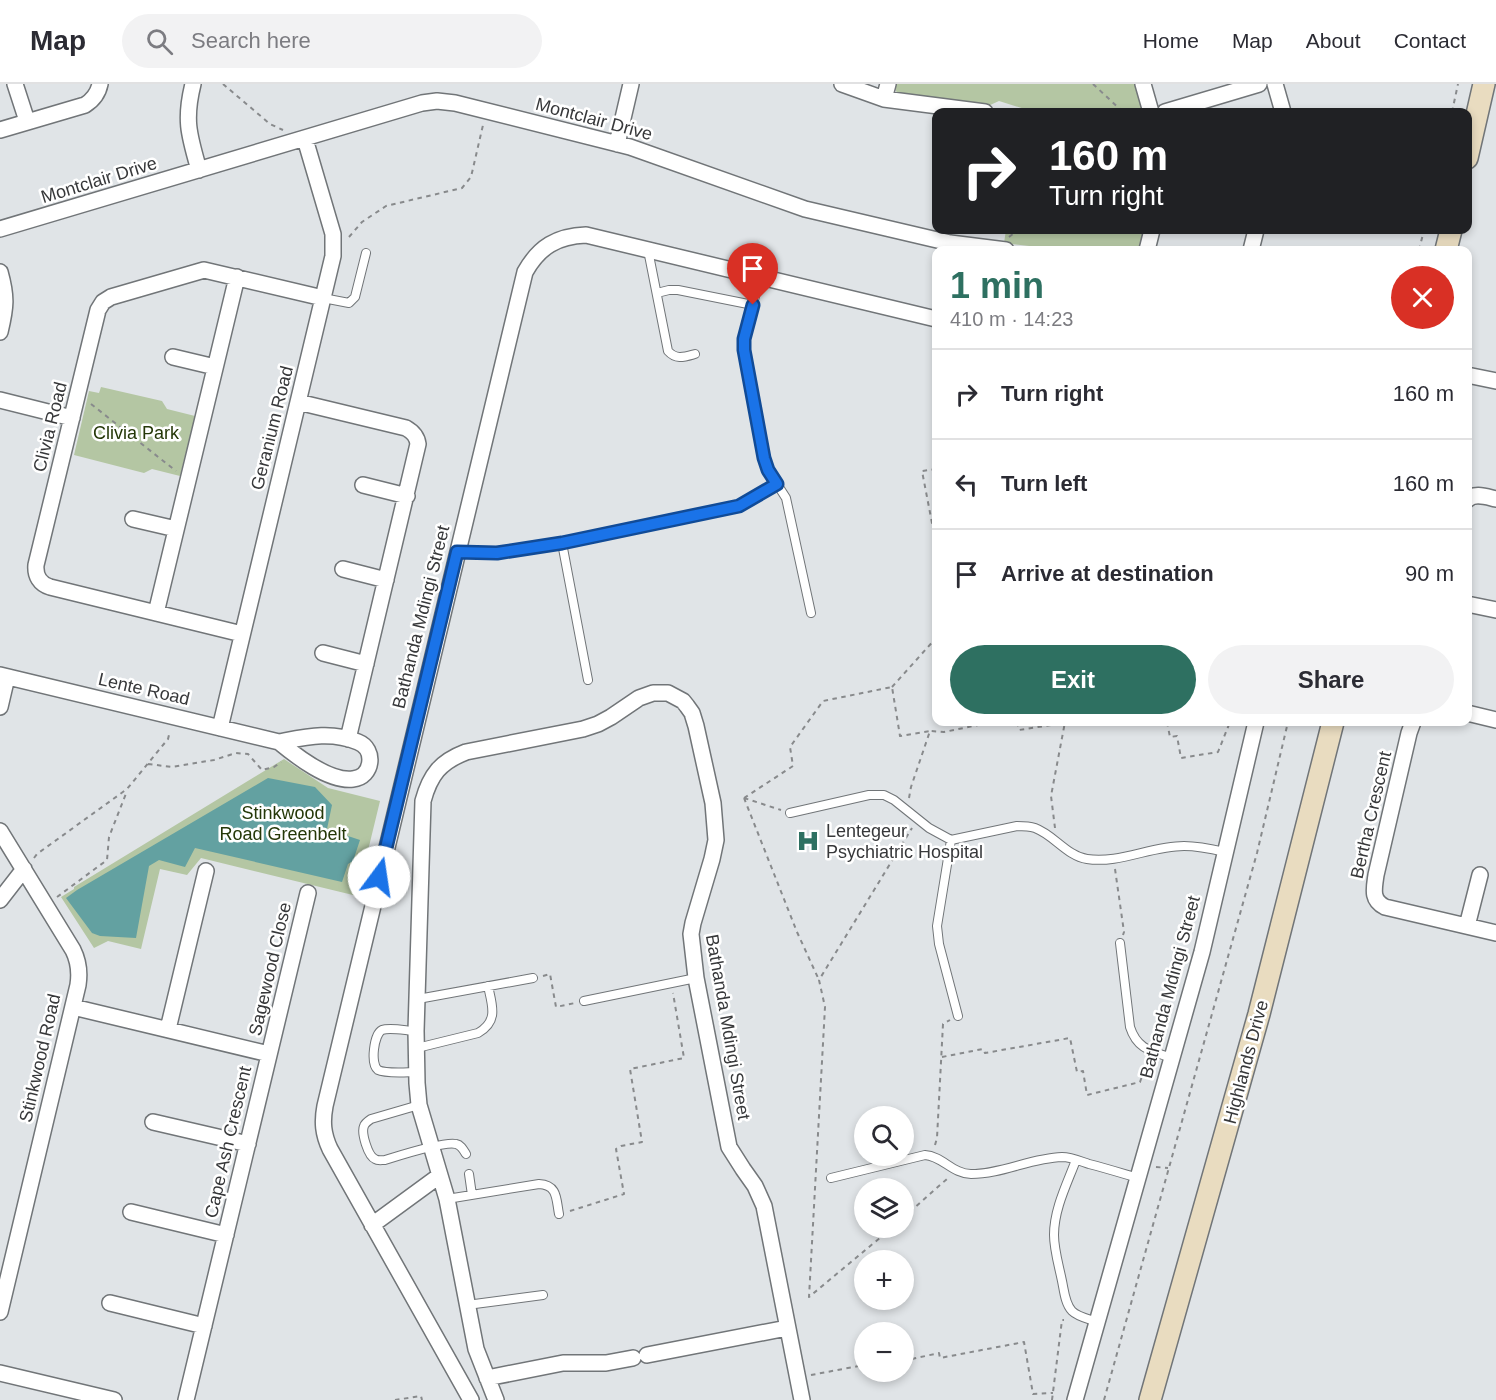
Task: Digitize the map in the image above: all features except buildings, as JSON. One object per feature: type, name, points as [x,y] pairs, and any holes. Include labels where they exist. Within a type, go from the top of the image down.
[{"type":"main road","points":[[1472,136],[1484,84]]},
{"type":"main road","name":"Highlands Drive","points":[[1150,1400],[1259,1014],[1332,726]]},
{"type":"street","points":[[15,84],[27,121]]},
{"type":"street","points":[[0,130],[85,105],[96,96],[100,84]]},
{"type":"street","points":[[193,84],[187,120],[199,170]]},
{"type":"street","points":[[617,144],[631,84]]},
{"type":"street","points":[[842,84],[966,108]]},
{"type":"street","points":[[1143,84],[1150,108]]},
{"type":"street","points":[[1178,108],[1259,84]]},
{"type":"street","points":[[1275,84],[1282,108]]},
{"type":"street","name":"Montclair Drive","points":[[0,229],[430,101],[446,101],[617,144],[805,209],[950,243],[974,246]]},
{"type":"street","name":"Geranium Road","points":[[219,728],[333,256],[333,234],[305,139]]},
{"type":"street","name":"Bathanda Mdingi Street","points":[[471,1400],[330,1149],[325,1138],[323,1119],[338,1048],[522,282],[537,255],[554,242],[586,235],[932,318]]},
{"type":"street","name":"Clivia Road","points":[[242,634],[50,587],[42,583],[37,575],[36,566],[98,310],[103,302],[111,297],[200,270],[323,298]]},
{"type":"street","points":[[0,272],[6,302],[0,332]]},
{"type":"street","points":[[156,613],[237,277]]},
{"type":"street","points":[[173,357],[215,367]]},
{"type":"street","points":[[1472,376],[1496,381]]},
{"type":"street","points":[[0,400],[72,418]]},
{"type":"street","points":[[298,402],[411,431],[418,444],[348,739]]},
{"type":"street","points":[[363,486],[406,496]]},
{"type":"street","points":[[1472,496],[1496,499]]},
{"type":"street","points":[[133,519],[176,529]]},
{"type":"street","points":[[343,569],[386,580]]},
{"type":"street","points":[[1472,605],[1496,610]]},
{"type":"street","points":[[323,653],[366,664]]},
{"type":"street","points":[[0,707],[4,676]]},
{"type":"street","name":"Lente Road","points":[[4,676],[279,742],[316,735],[338,736],[362,744],[369,753],[370,763],[365,772],[357,778],[347,779],[330,775],[304,762],[279,742]]},
{"type":"street","name":"Bathanda Mdingi Street","points":[[496,1400],[476,1349],[447,1199],[419,1105],[416,1031],[421,811],[425,792],[435,773],[446,762],[466,752],[583,729],[598,724],[639,698],[653,693],[668,693],[676,697],[692,713],[713,803],[716,840],[691,934],[696,978],[729,1147],[755,1186],[764,1206],[802,1400]]},
{"type":"street","points":[[1472,714],[1496,720]]},
{"type":"street","name":"Bathanda Mdingi Street","points":[[1075,1400],[1202,952],[1252,726]]},
{"type":"street","name":"Bertha Crescent","points":[[1412,726],[1373,890],[1375,898],[1385,907],[1496,933]]},
{"type":"street","name":"Stinkwood Road","points":[[0,831],[78,961],[80,974],[7,1256],[0,1312]]},
{"type":"street","points":[[0,900],[24,869]]},
{"type":"street","points":[[168,1029],[206,871]]},
{"type":"street","points":[[1467,927],[1480,875]]},
{"type":"street","name":"Sagewood Close","points":[[269,1054],[308,893]]},
{"type":"street","name":"Cape Ash Crescent","points":[[73,1007],[269,1054],[186,1400]]},
{"type":"street","points":[[153,1122],[248,1144]]},
{"type":"street","points":[[372,1225],[439,1176]]},
{"type":"street","points":[[131,1212],[226,1235]]},
{"type":"street","points":[[110,1303],[204,1326]]},
{"type":"street","points":[[487,1378],[563,1363],[606,1363],[788,1328]]},
{"type":"street","points":[[0,1372],[114,1400]]},
{"type":"lane","points":[[648,250],[668,351],[680,358],[695,354]]},
{"type":"lane","points":[[323,298],[345,303],[352,301],[366,253]]},
{"type":"lane","points":[[760,276],[744,339],[744,350],[764,458],[768,470],[786,498],[811,612]]},
{"type":"lane","points":[[657,293],[678,290],[753,305]]},
{"type":"lane","points":[[457,552],[497,553],[562,543],[739,506],[777,484]]},
{"type":"lane","points":[[562,543],[588,680]]},
{"type":"lane","points":[[790,813],[869,795],[884,795],[894,800],[929,828],[951,840],[1025,826],[1035,828],[1076,856],[1086,859],[1113,859],[1184,846],[1225,852]]},
{"type":"lane","points":[[951,840],[937,926],[939,944],[958,1016]]},
{"type":"lane","points":[[1120,943],[1130,1027],[1134,1039],[1150,1051],[1172,1058]]},
{"type":"lane","points":[[418,999],[533,978]]},
{"type":"lane","points":[[584,1001],[696,978]]},
{"type":"lane","points":[[417,1048],[478,1033],[486,1027],[490,1023],[493,1012],[488,986]]},
{"type":"lane","points":[[416,1031],[386,1029],[379,1033],[373,1060],[378,1070],[386,1072],[417,1071]]},
{"type":"lane","points":[[419,1105],[371,1119],[365,1124],[363,1136],[370,1156],[378,1161],[452,1143],[457,1144],[466,1154]]},
{"type":"lane","points":[[831,1178],[930,1155],[961,1173],[976,1174],[1065,1157],[1138,1178]]},
{"type":"lane","points":[[1076,1160],[1060,1202],[1054,1225],[1054,1237],[1066,1299],[1072,1312],[1097,1322]]},
{"type":"lane","points":[[469,1174],[472,1195]]},
{"type":"lane","points":[[447,1199],[547,1184],[555,1193],[559,1214]]},
{"type":"lane","points":[[467,1305],[543,1295]]},
{"type":"path","points":[[223,84],[270,124],[305,139]]},
{"type":"path","points":[[1093,84],[1119,108]]},
{"type":"path","points":[[1453,108],[1458,84]]},
{"type":"path","points":[[333,256],[362,222],[386,206],[462,188],[471,177],[486,111]]},
{"type":"path","points":[[84,399],[182,476]]},
{"type":"path","points":[[932,469],[922,471],[932,523]]},
{"type":"path","points":[[744,798],[793,766],[790,747],[824,701],[892,687],[932,642]]},
{"type":"path","points":[[892,687],[900,736],[930,731],[944,732],[973,726]]},
{"type":"path","points":[[24,869],[37,854],[127,789],[168,739],[174,717]]},
{"type":"path","points":[[1018,726],[1019,730],[1042,726]]},
{"type":"path","points":[[1057,842],[1051,795],[1064,726]]},
{"type":"path","points":[[1168,726],[1170,737],[1176,736],[1181,758],[1218,752],[1228,726]]},
{"type":"path","points":[[1104,1400],[1257,853],[1287,726]]},
{"type":"path","points":[[908,811],[911,787],[930,731]]},
{"type":"path","points":[[148,764],[172,767],[214,760],[236,753],[248,754],[262,770],[274,767],[292,753]]},
{"type":"path","points":[[45,905],[107,860],[109,837],[127,789]]},
{"type":"path","points":[[744,798],[790,813]]},
{"type":"path","points":[[744,798],[797,932],[819,980],[825,1007],[809,1297],[880,1238]]},
{"type":"path","points":[[819,980],[918,819]]},
{"type":"path","points":[[1113,859],[1118,879],[1124,932],[1120,943]]},
{"type":"path","points":[[533,978],[550,974],[556,1007],[584,1001]]},
{"type":"path","points":[[559,1214],[624,1194],[616,1149],[642,1142],[630,1069],[684,1058],[671,983]]},
{"type":"path","points":[[930,1155],[938,1138],[944,1024],[958,1016]]},
{"type":"path","points":[[942,1057],[983,1049],[985,1053],[1070,1038],[1077,1072],[1083,1071],[1087,1095],[1140,1082],[1150,1051]]},
{"type":"path","points":[[914,1208],[948,1179],[950,1167]]},
{"type":"path","points":[[1052,1400],[1062,1320],[1078,1316]]},
{"type":"path","points":[[914,1359],[939,1353],[940,1358],[1024,1342],[1034,1394],[1053,1393]]},
{"type":"path","points":[[797,1377],[854,1367]]},
{"type":"path","points":[[395,1400],[421,1396],[422,1400]]},
{"type":"green space","points":[[894,84],[1136,84],[1143,108],[1022,108],[999,101],[988,106],[898,94]]},
{"type":"green space","points":[[1005,234],[1144,234],[1140,246],[1030,246],[1004,243]]},
{"type":"green space","name":"Clivia Park","points":[[101,387],[162,401],[167,409],[195,416],[180,476],[152,469],[144,473],[74,455],[89,391],[99,393]]},
{"type":"green space","name":"Stinkwood Road Greenbelt","points":[[284,759],[328,788],[380,801],[357,896],[201,858],[187,875],[160,869],[141,949],[108,941],[94,948],[61,897]]},
{"type":"water","name":"Stinkwood Road Greenbelt","points":[[268,778],[315,787],[332,805],[327,829],[360,840],[353,861],[348,864],[342,882],[195,848],[185,867],[159,860],[149,866],[136,938],[100,936],[92,933],[66,898],[77,890]]},
{"type":"place","name":"Lentegeur Psychiatric Hospital","points":[[808,841]]},
{"type":"route","points":[[379,877],[457,552],[497,553],[562,543],[739,506],[777,484],[764,458],[743,343],[753,305]]}]
